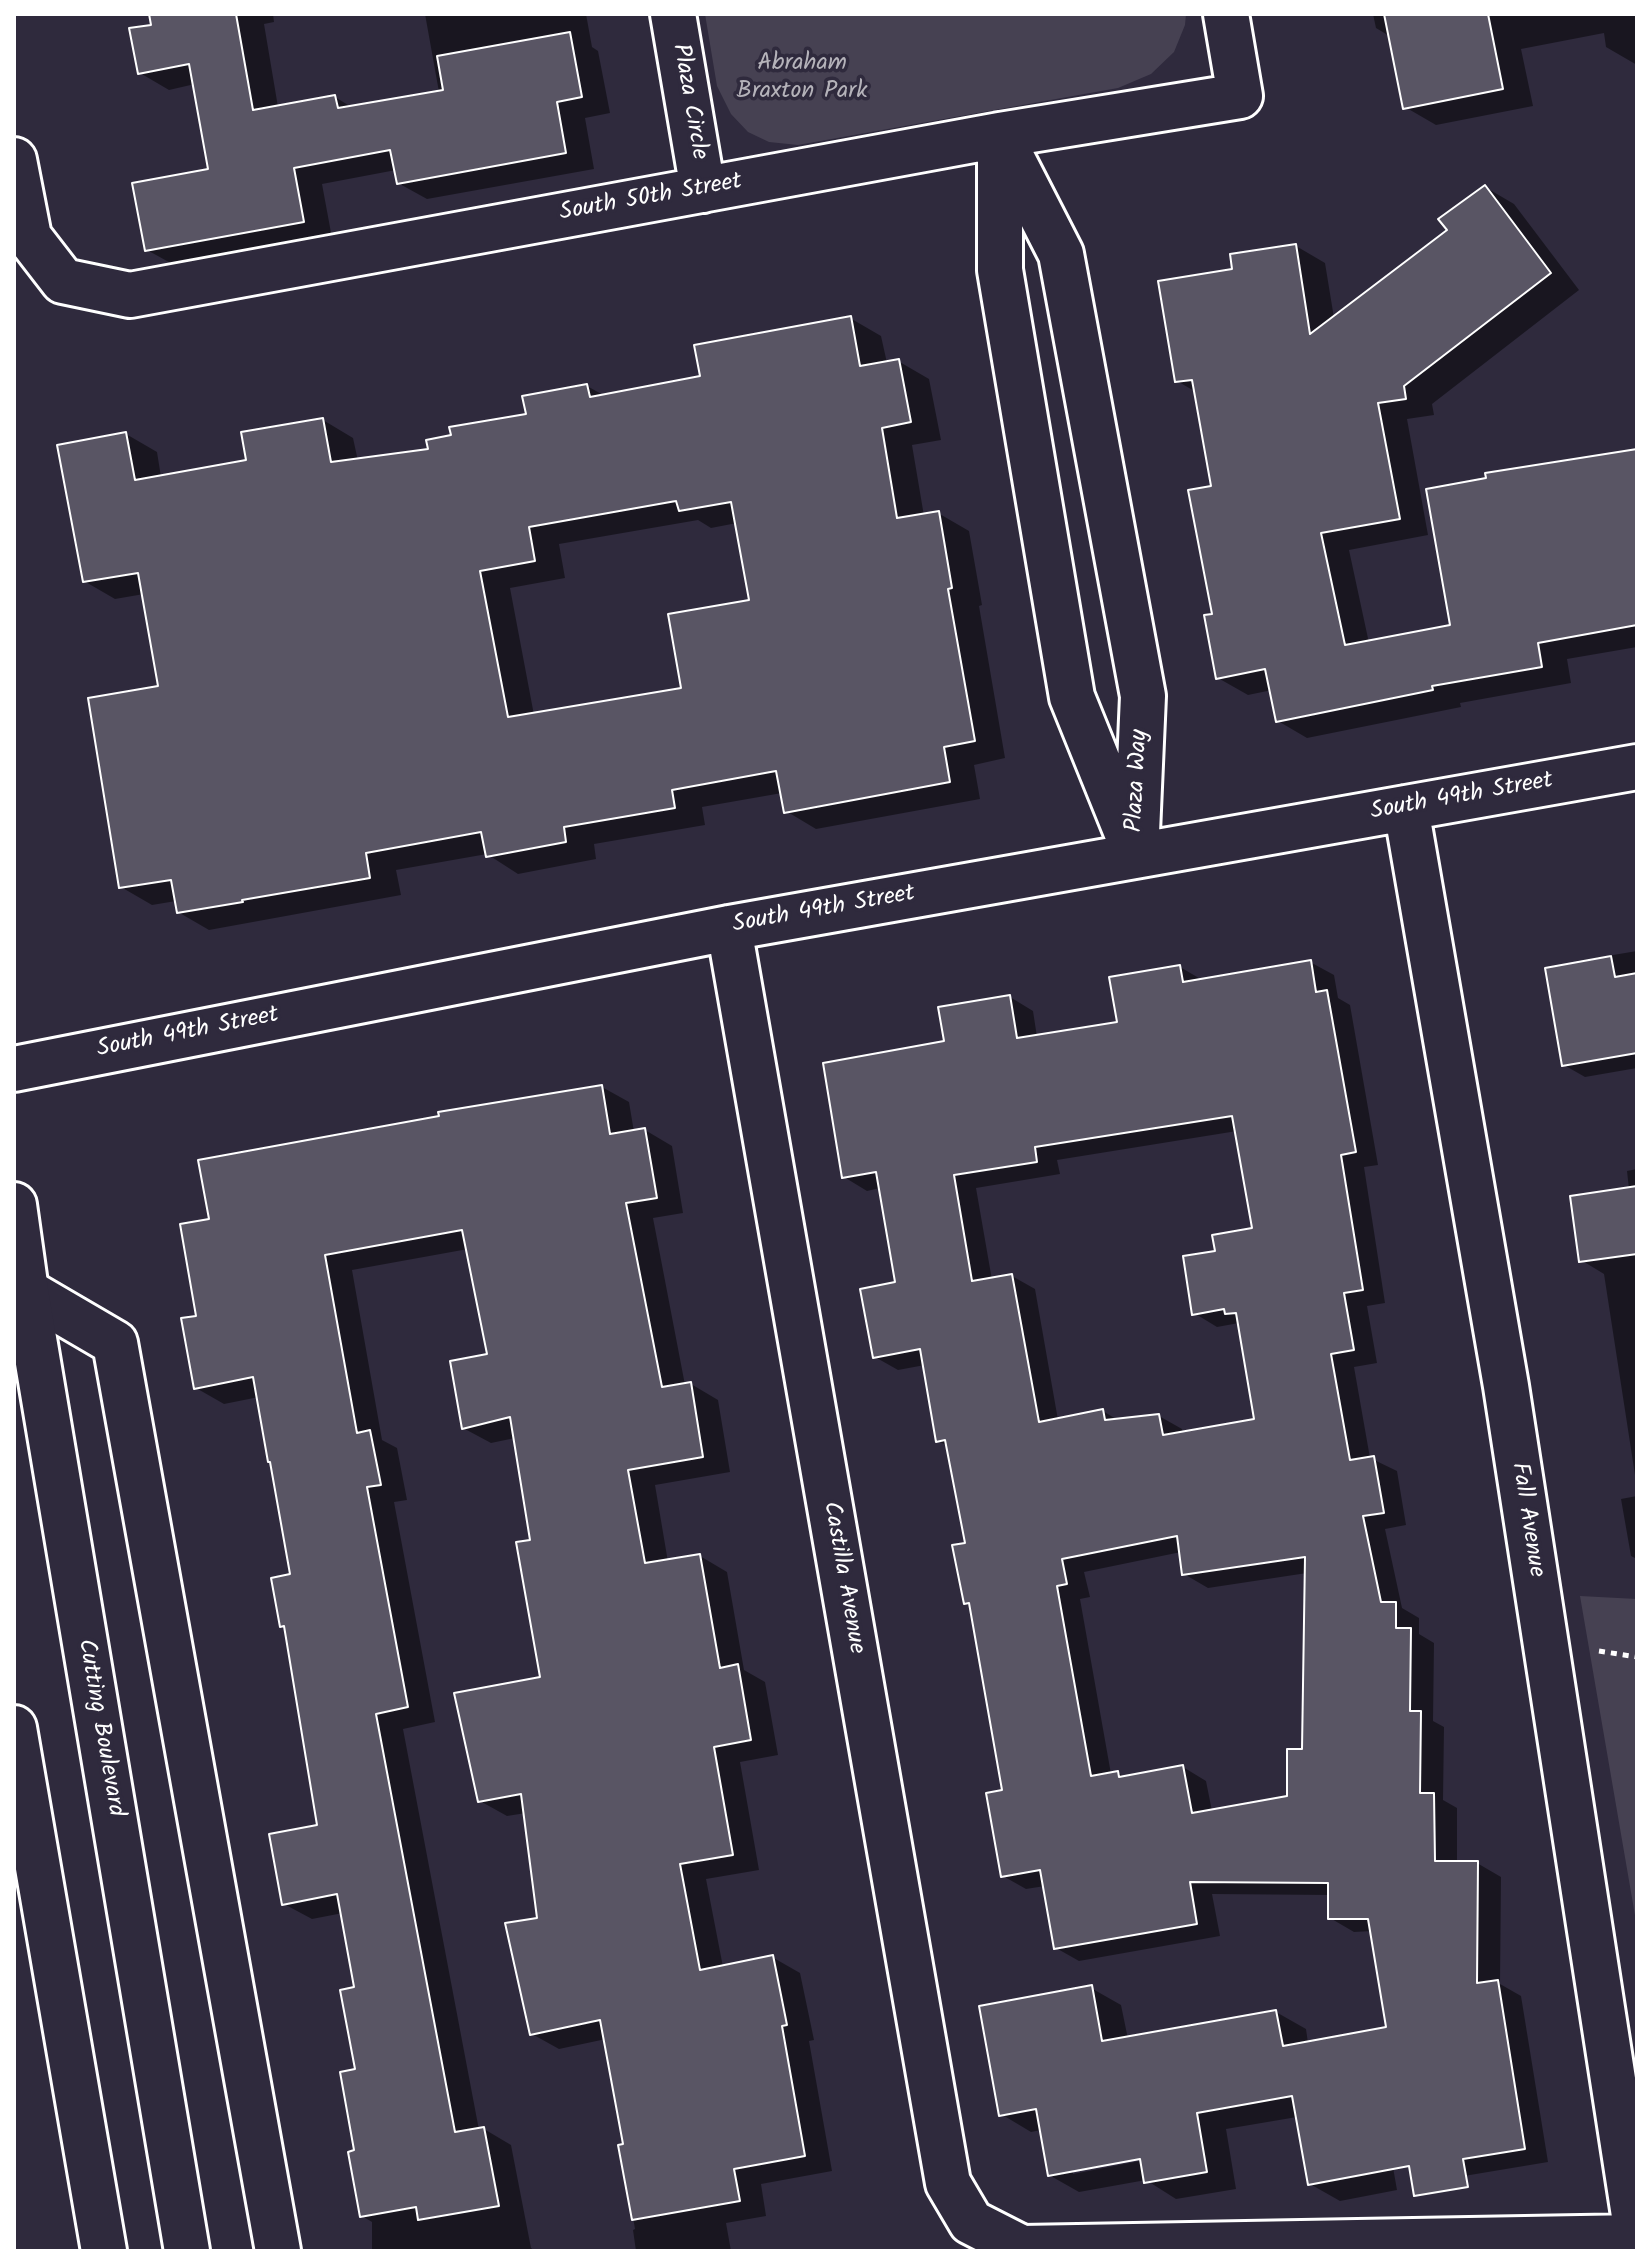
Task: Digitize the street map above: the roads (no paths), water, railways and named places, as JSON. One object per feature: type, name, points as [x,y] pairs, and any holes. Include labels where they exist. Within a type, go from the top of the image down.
[{"type":"street","name":"Plaza Circle","points":[[673,14],[703,190]]},
{"type":"street","name":"South 50th Street","points":[[14,160],[29,237],[63,281],[130,295],[1000,135],[1240,96],[1226,14]]},
{"type":"street","name":"Plaza Way","points":[[1000,135],[1061,254],[1064,269],[1143,696],[1136,855]]},
{"type":"street","name":"Plaza Way","points":[[1000,135],[1000,270],[1072,697],[1136,855]]},
{"type":"street","name":"South 49th Street","points":[[14,1069],[729,928],[1637,767]]},
{"type":"street","name":"Fall Avenue","points":[[1406,808],[1506,1386],[1637,2236]]},
{"type":"street","name":"Castilla Avenue","points":[[729,928],[948,2183],[971,2222],[1022,2248],[1637,2236]]},
{"type":"street","name":"Cutting Boulevard","points":[[14,1205],[187,2251]]},
{"type":"street","points":[[26,1291],[115,1343],[278,2251]]},
{"type":"street","points":[[14,1728],[104,2251]]},
{"type":"park label","name":"Abraham Braxton Park","points":[[802,79]]}]
